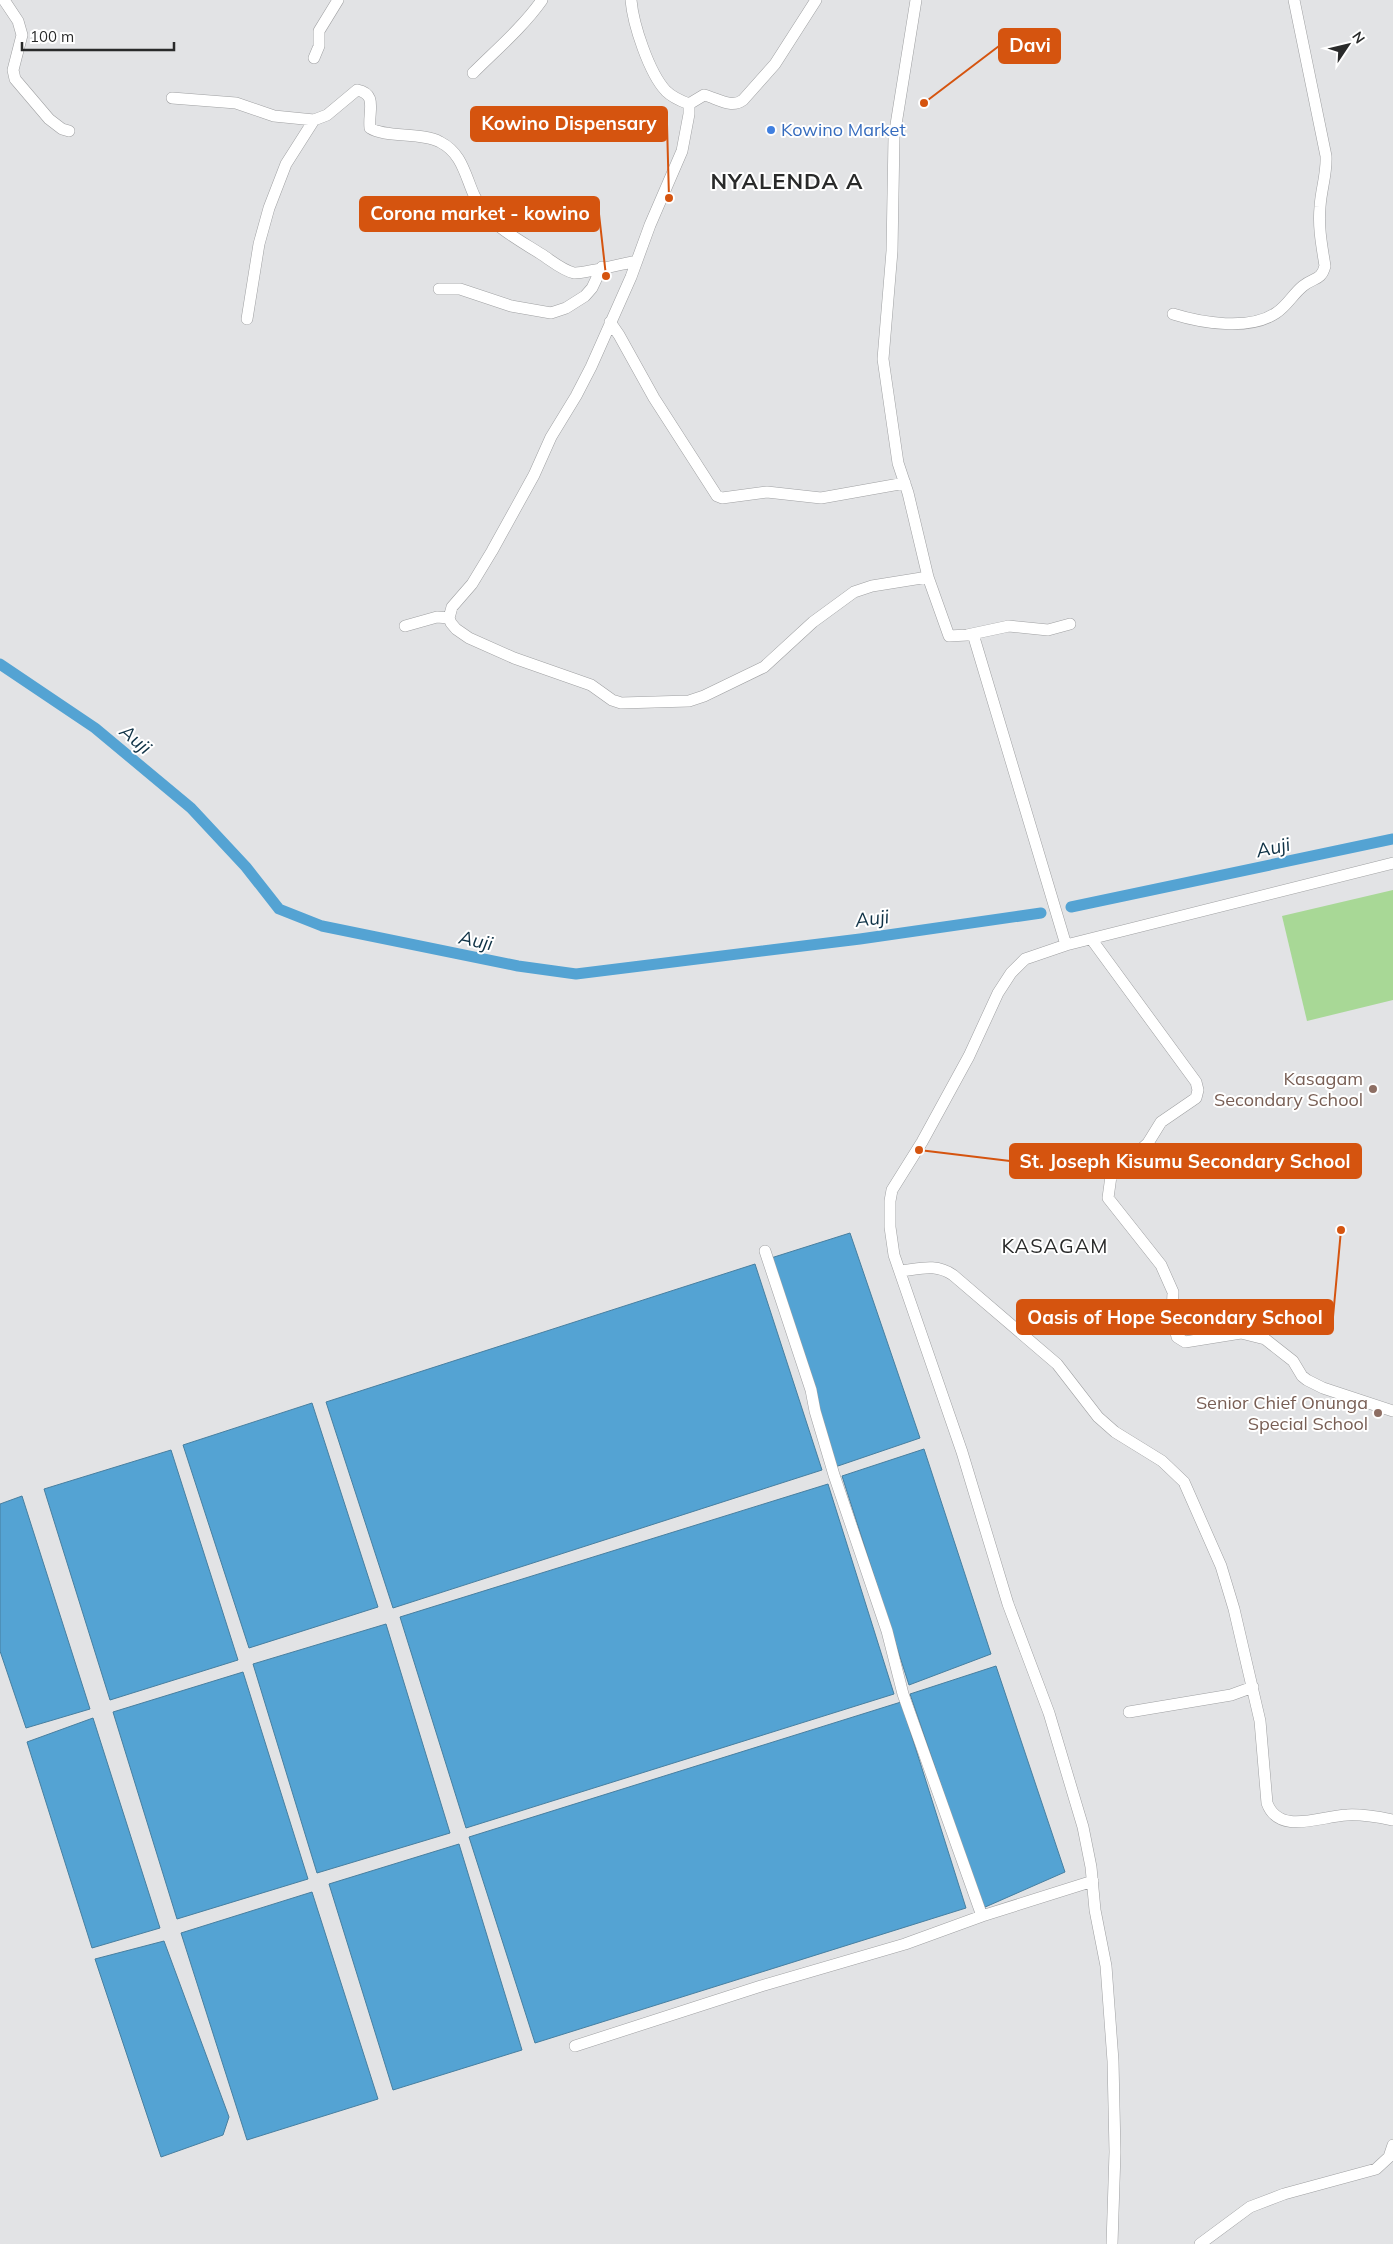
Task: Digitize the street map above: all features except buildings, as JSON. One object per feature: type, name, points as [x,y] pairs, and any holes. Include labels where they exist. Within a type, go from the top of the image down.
[{"type":"street","points":[[4,0],[18,21],[22,34],[14,65],[15,79],[49,119],[62,129],[69,131]]},
{"type":"street","points":[[314,58],[319,46],[320,32],[338,0]]},
{"type":"street","points":[[473,73],[533,14],[542,0]]},
{"type":"street","points":[[631,0],[640,39],[657,78],[666,91],[689,104]]},
{"type":"street","points":[[689,104],[704,95],[731,104],[738,104],[743,100],[775,64],[816,0]]},
{"type":"street","points":[[916,0],[894,137],[892,251],[883,359],[894,446],[906,483],[928,577],[949,636],[973,634],[1009,626],[1048,630],[1070,624]]},
{"type":"street","points":[[1173,314],[1195,321],[1221,324],[1264,318],[1280,311],[1303,286],[1321,277],[1324,272],[1320,205],[1326,177],[1326,156],[1294,0]]},
{"type":"street","points":[[172,98],[236,103],[274,116],[314,120],[327,115],[357,90],[364,91],[370,99],[370,128],[377,131],[440,142],[460,160],[474,195],[482,209],[515,239],[560,267],[574,273],[584,273],[602,267],[637,261]]},
{"type":"street","points":[[689,104],[690,114],[682,151],[601,346],[576,396],[551,436],[534,475],[492,551],[472,584],[452,606],[449,618],[450,623],[469,638],[514,658],[591,685],[612,700],[621,703],[690,701],[764,667],[813,622],[854,592],[872,586],[928,577]]},
{"type":"street","points":[[248,320],[259,244],[269,208],[286,164],[314,120]]},
{"type":"street","points":[[439,289],[460,289],[511,306],[551,313],[566,308],[585,296],[592,288],[602,267]]},
{"type":"street","points":[[610,322],[654,398],[717,496],[722,498],[767,492],[821,498],[906,483]]},
{"type":"street","points":[[405,626],[437,617],[449,618]]},
{"type":"street","points":[[973,634],[1066,946]]},
{"type":"street","points":[[1112,2244],[1116,2152],[1115,2093],[1106,1966],[1095,1910],[1093,1880],[1083,1828],[1050,1713],[1008,1604],[962,1452],[894,1255],[890,1227],[892,1190],[922,1142],[969,1056],[998,993],[1011,973],[1024,959],[1066,946],[1393,863]]},
{"type":"street","points":[[1092,940],[1196,1082],[1198,1090],[1196,1098],[1161,1122],[1148,1143],[1111,1176],[1108,1198],[1161,1266],[1173,1292],[1172,1314],[1177,1337],[1185,1342],[1241,1333],[1265,1339],[1293,1361],[1302,1376],[1323,1388],[1393,1411]]},
{"type":"street","points":[[765,1250],[811,1390],[815,1411],[834,1475],[887,1631],[903,1694],[982,1916]]},
{"type":"street","points":[[900,1271],[934,1267],[943,1268],[953,1275],[1057,1364],[1098,1417],[1115,1432],[1162,1461],[1184,1482],[1221,1566],[1234,1609],[1260,1721],[1267,1803],[1270,1811],[1286,1821],[1302,1821],[1346,1815],[1393,1820]]},
{"type":"street","points":[[1129,1712],[1231,1695],[1253,1687]]},
{"type":"street","points":[[575,2046],[761,1986],[905,1944],[982,1916],[1093,1880]]},
{"type":"street","points":[[1200,2244],[1250,2207],[1284,2194],[1351,2178],[1376,2169],[1389,2157],[1393,2144]]},
{"type":"green space","points":[[1393,890],[1393,1000],[1307,1021],[1282,916]]},
{"type":"water","points":[[850,1233],[920,1438],[835,1467],[771,1258]]},
{"type":"water","points":[[755,1264],[822,1470],[393,1608],[326,1402]]},
{"type":"water","points":[[312,1403],[378,1607],[249,1648],[183,1445]]},
{"type":"water","points":[[924,1449],[991,1654],[909,1685],[842,1476]]},
{"type":"water","points":[[171,1450],[238,1660],[110,1700],[44,1489]]},
{"type":"water","points":[[828,1484],[894,1694],[466,1828],[400,1617]]},
{"type":"water","points":[[22,1496],[90,1709],[26,1728],[0,1651],[0,1504]]},
{"type":"water","points":[[386,1624],[450,1833],[317,1873],[253,1664]]},
{"type":"water","points":[[996,1666],[1065,1872],[983,1908],[910,1694]]},
{"type":"water","points":[[243,1672],[308,1879],[177,1919],[113,1712]]},
{"type":"water","points":[[901,1702],[966,1908],[535,2043],[469,1837]]},
{"type":"water","points":[[93,1718],[160,1928],[92,1948],[27,1742]]},
{"type":"water","points":[[459,1844],[522,2050],[393,2090],[329,1884]]},
{"type":"water","points":[[312,1892],[378,2099],[247,2140],[181,1933]]},
{"type":"water","points":[[164,1941],[229,2117],[223,2135],[161,2157],[95,1959]]},
{"type":"waterway","name":"Auji","points":[[0,664],[95,728],[191,808],[246,867],[279,909],[322,926],[518,966],[576,974],[860,939],[1041,913]]},
{"type":"waterway","name":"Auji","points":[[1071,907],[1393,839]]},
{"type":"place","name":"Davi","points":[[924,103]]},
{"type":"place","name":"Kowino Market","points":[[771,130]]},
{"type":"place","name":"Kowino Dispensary","points":[[669,198]]},
{"type":"place","name":"Corona market - kowino","points":[[606,276]]},
{"type":"place","name":"Kasagam Secondary School","points":[[1373,1089]]},
{"type":"place","name":"St. Joseph Kisumu Secondary School","points":[[919,1150]]},
{"type":"place","name":"Oasis of Hope Secondary School","points":[[1341,1230]]},
{"type":"place","name":"Senior Chief Onunga Special School","points":[[1378,1413]]},
{"type":"district","name":"NYALENDA A","points":[[787,181]]},
{"type":"district","name":"KASAGAM","points":[[1055,1246]]}]
